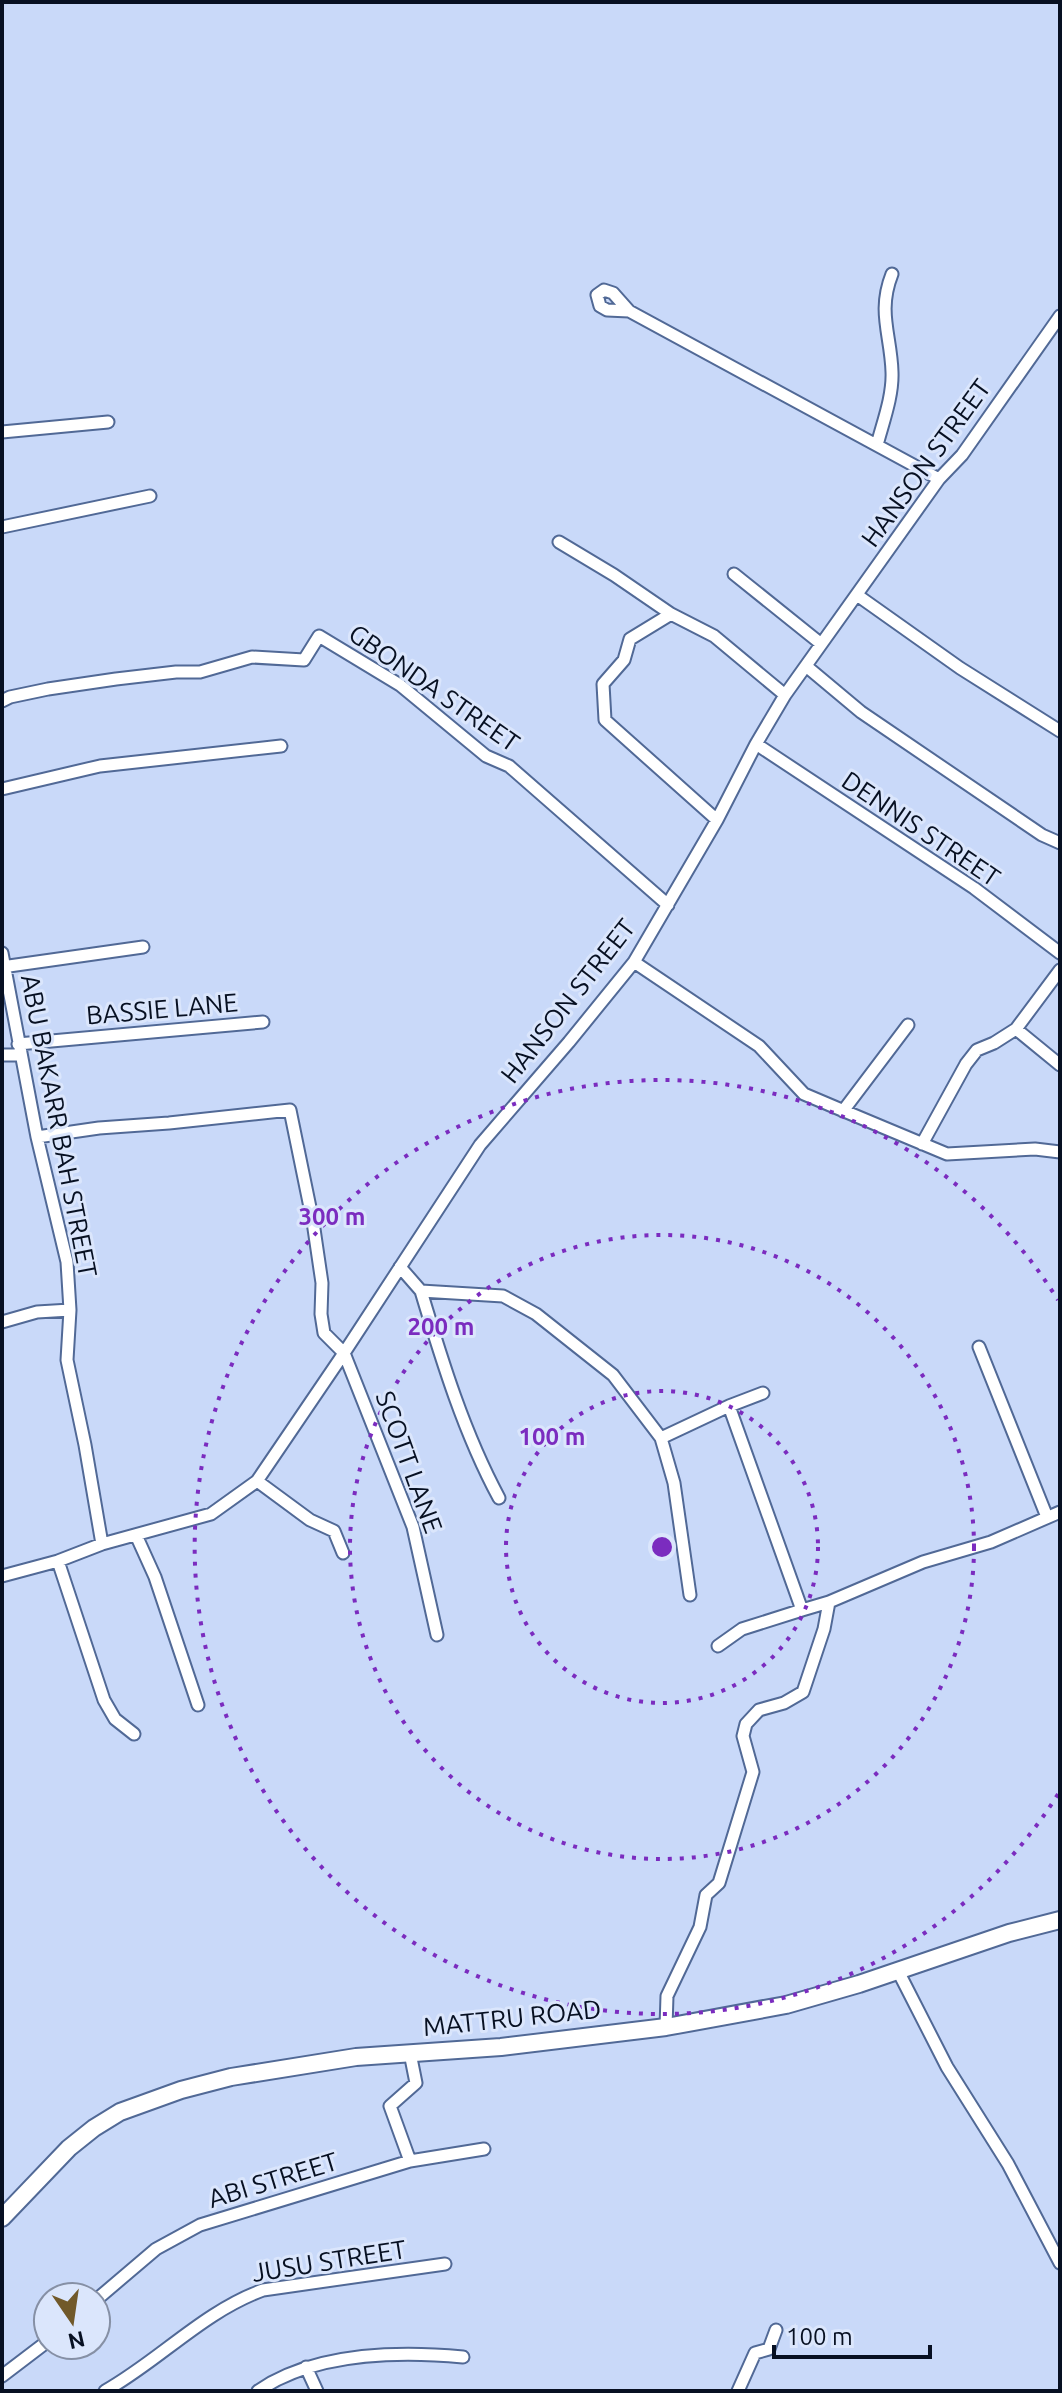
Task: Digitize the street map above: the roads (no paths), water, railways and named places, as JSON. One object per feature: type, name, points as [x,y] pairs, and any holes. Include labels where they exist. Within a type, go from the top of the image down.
[{"type":"main road","name":"MATTRU ROAD","points":[[2,2218],[69,2148],[94,2128],[120,2112],[154,2098],[231,2077],[356,2057],[501,2047],[666,2027],[786,2005],[1009,1933],[1060,1920]]},
{"type":"street","points":[[877,445],[892,373],[884,313],[884,294],[892,274]]},
{"type":"street","points":[[629,311],[939,479]]},
{"type":"street","name":"HANSON STREET","points":[[2,1576],[211,1514],[257,1481],[480,1145],[634,962],[785,695],[1060,316]]},
{"type":"street","points":[[2,432],[108,422]]},
{"type":"street","points":[[2,527],[150,496]]},
{"type":"street","points":[[559,542],[671,614],[714,636],[785,695]]},
{"type":"street","points":[[734,574],[820,643]]},
{"type":"street","points":[[857,595],[960,668],[1060,731]]},
{"type":"street","points":[[671,614],[630,639],[624,660],[603,684],[605,720],[717,820]]},
{"type":"street","name":"GBONDA STREET","points":[[2,701],[48,689],[116,679],[200,672],[252,657],[304,660],[319,636],[400,685],[486,756],[509,766],[668,905]]},
{"type":"street","points":[[806,666],[861,712],[1042,835],[1060,843]]},
{"type":"street","name":"DENNIS STREET","points":[[756,744],[974,888],[1060,953]]},
{"type":"street","points":[[2,789],[100,766],[281,746]]},
{"type":"street","points":[[3,967],[143,947]]},
{"type":"street","name":"ABU BAKARR BAH STREET","points":[[2,953],[37,1137],[61,1229],[69,1275],[67,1360],[102,1544]]},
{"type":"street","points":[[634,962],[759,1046],[804,1094],[947,1154],[1035,1149],[1060,1152]]},
{"type":"street","points":[[922,1144],[966,1064],[977,1050],[1016,1029],[1060,970]]},
{"type":"street","name":"BASSIE LANE","points":[[2,1055],[19,1049],[263,1022]]},
{"type":"street","points":[[843,1111],[908,1025]]},
{"type":"street","points":[[1016,1029],[1060,1065]]},
{"type":"street","name":"SCOTT LANE","points":[[37,1137],[290,1110],[313,1222],[322,1283],[324,1333],[344,1353],[413,1527],[437,1635]]},
{"type":"street","points":[[400,1267],[421,1291],[443,1363],[480,1463],[499,1498]]},
{"type":"street","points":[[421,1291],[503,1296],[536,1314],[613,1375],[661,1438],[674,1483],[690,1595]]},
{"type":"street","points":[[2,1322],[37,1312],[70,1310]]},
{"type":"street","points":[[979,1347],[1047,1517]]},
{"type":"street","points":[[661,1438],[763,1393]]},
{"type":"street","points":[[729,1406],[802,1610]]},
{"type":"street","points":[[257,1481],[310,1520],[334,1531],[343,1553]]},
{"type":"street","points":[[718,1646],[742,1629],[829,1602],[898,1571],[991,1542],[1060,1512]]},
{"type":"street","points":[[136,1535],[155,1577],[198,1705]]},
{"type":"street","points":[[58,1561],[104,1700],[115,1719],[134,1734]]},
{"type":"street","points":[[666,2027],[667,1996],[700,1927],[706,1895],[719,1883],[753,1772],[743,1736],[746,1724],[759,1710],[784,1703],[803,1692],[820,1643],[829,1602]]},
{"type":"street","points":[[898,1971],[947,2067],[1008,2164],[1060,2263]]},
{"type":"street","points":[[410,2053],[416,2083],[390,2106],[410,2161]]},
{"type":"street","name":"ABI STREET","points":[[112,2286],[156,2249],[200,2225],[410,2161],[484,2149]]},
{"type":"street","name":"JUSU STREET","points":[[105,2391],[129,2378],[236,2300],[263,2290],[445,2264]]},
{"type":"street","points":[[738,2391],[755,2353],[769,2349],[776,2330]]},
{"type":"street","points":[[2,2376],[32,2353]]},
{"type":"street","points":[[258,2391],[274,2380],[306,2367],[385,2354],[463,2357]]},
{"type":"street","points":[[306,2367],[317,2391]]}]
